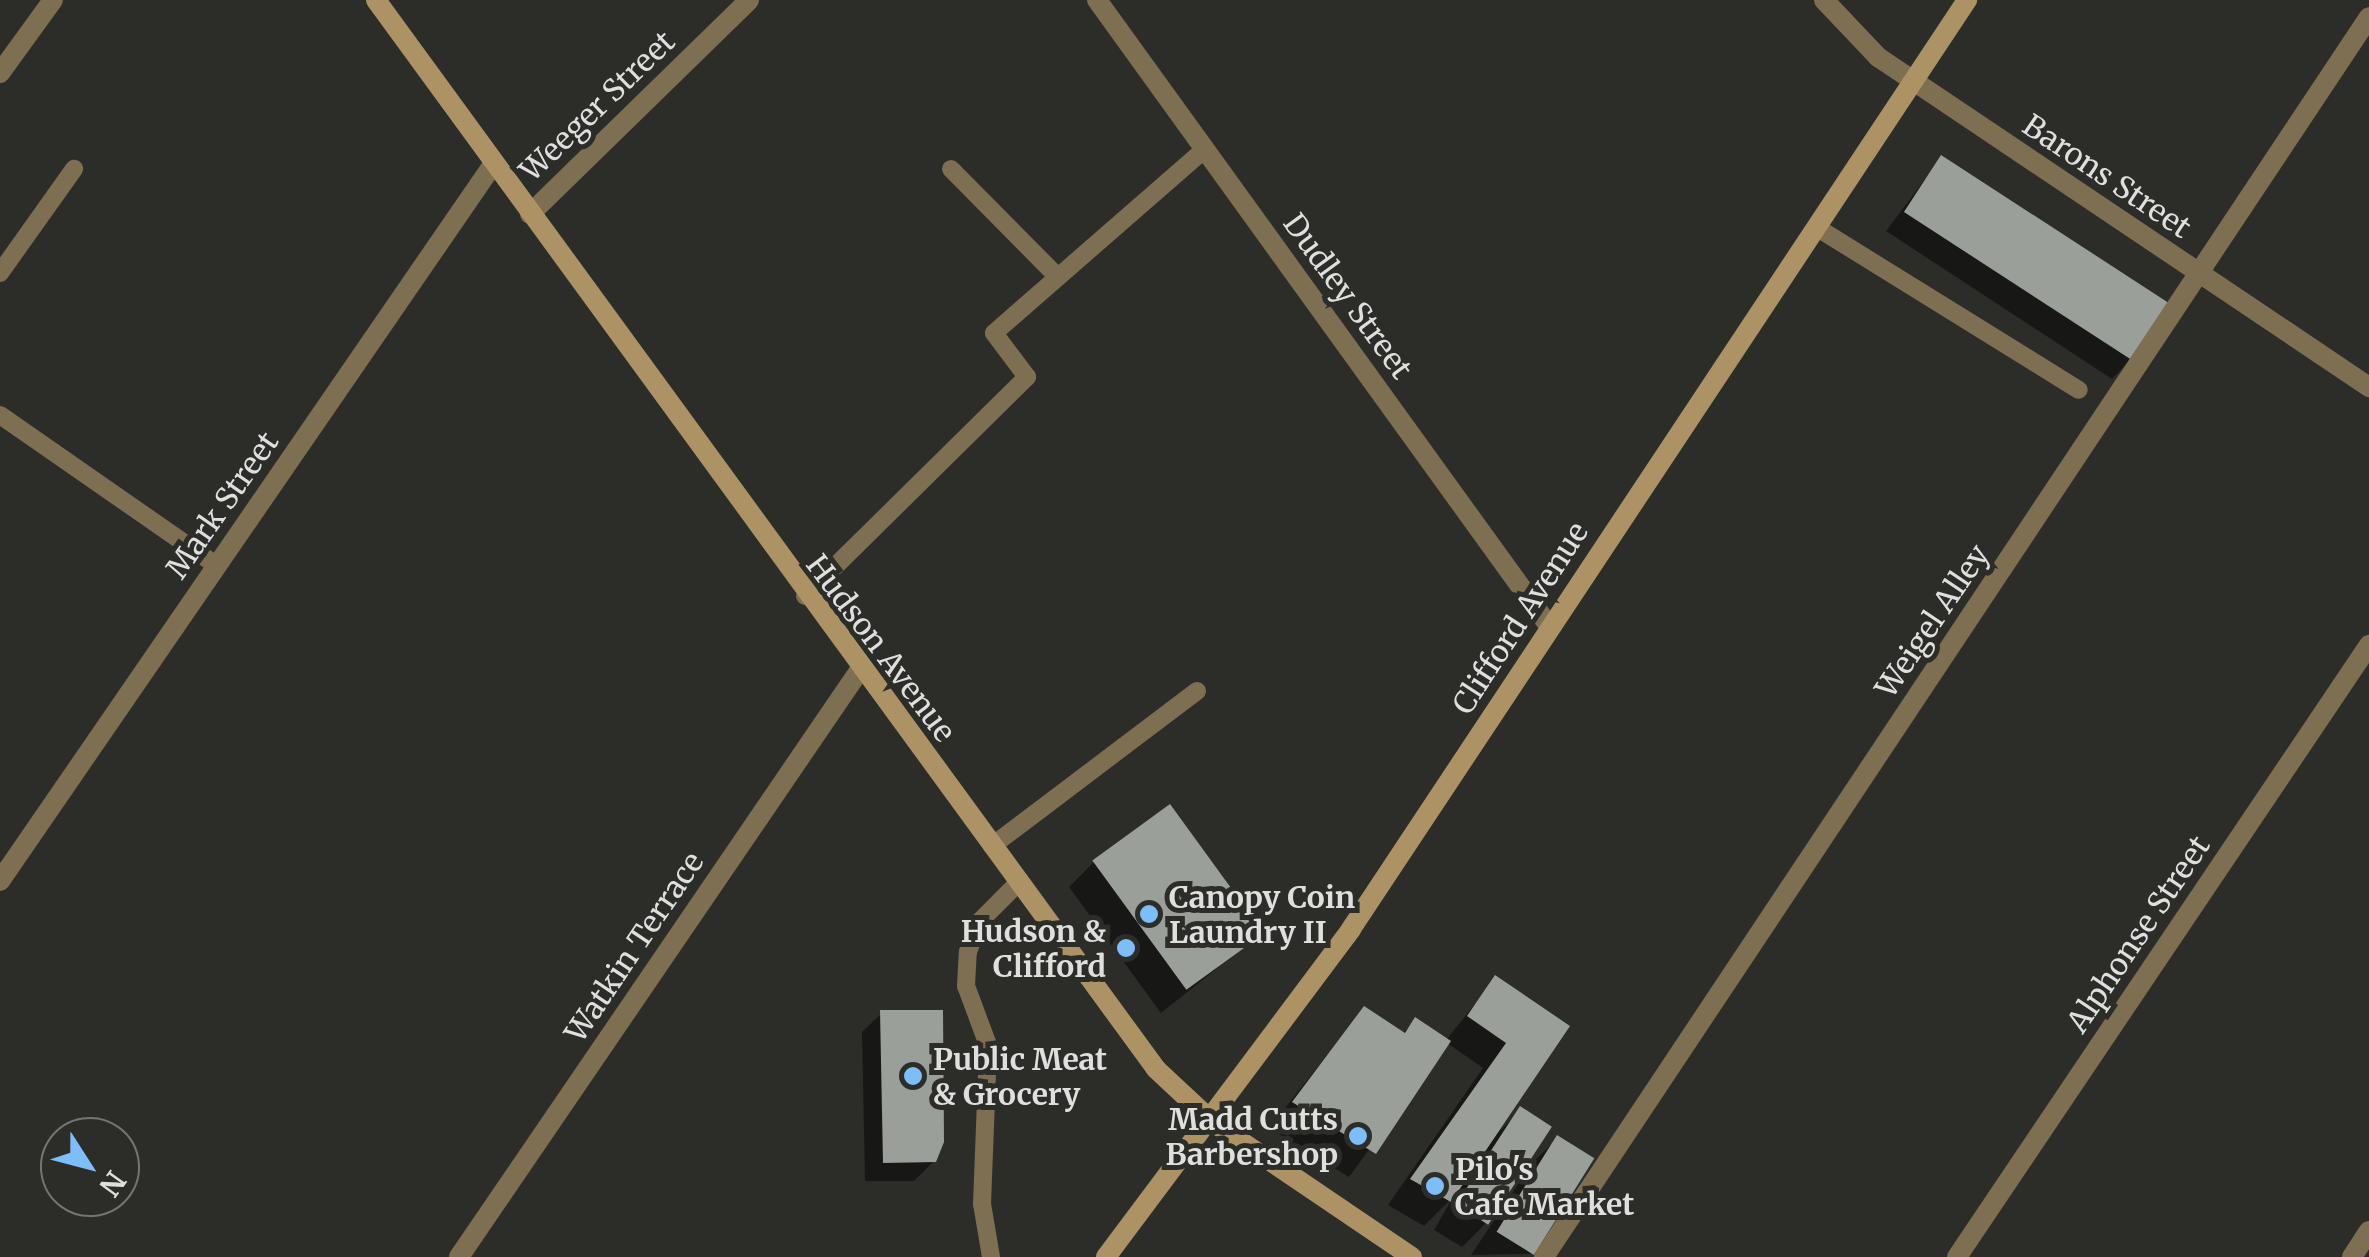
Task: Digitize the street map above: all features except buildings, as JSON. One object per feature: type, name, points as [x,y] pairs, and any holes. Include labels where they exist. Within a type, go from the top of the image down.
[{"type":"main road","name":"Hudson Avenue","points":[[376,0],[859,671],[1156,1069],[1214,1123],[1412,1257]]},
{"type":"main road","name":"Clifford Avenue","points":[[1106,1257],[1214,1123],[1966,0]]},
{"type":"street","points":[[0,72],[53,0]]},
{"type":"street","name":"Weeger Street","points":[[530,214],[749,0]]},
{"type":"street","name":"Dudley Street","points":[[1097,0],[1549,626]]},
{"type":"street","name":"Barons Street","points":[[1824,0],[1913,81],[2369,387]]},
{"type":"street","name":"Weigel Alley","points":[[1544,1257],[2369,17]]},
{"type":"street","name":"Mark Street","points":[[0,881],[494,163]]},
{"type":"street","name":"Alphonse Street","points":[[1958,1257],[2369,645]]},
{"type":"street","name":"Watkin Terrace","points":[[459,1257],[859,671]]},
{"type":"street","points":[[2352,1257],[2369,1231]]},
{"type":"lane","points":[[805,596],[1027,377],[994,332],[1053,272],[1204,149]]},
{"type":"lane","points":[[0,273],[74,169]]},
{"type":"lane","points":[[952,169],[1053,272]]},
{"type":"lane","points":[[1816,228],[2079,390]]},
{"type":"lane","points":[[0,415],[217,566]]},
{"type":"lane","points":[[992,846],[1197,690]]},
{"type":"lane","points":[[991,1257],[982,1204],[988,1046],[966,986],[968,952],[979,922],[1020,882]]},
{"type":"place","name":"Canopy Coin Laundry II","points":[[1149,914]]},
{"type":"place","name":"Hudson & Clifford","points":[[1126,948]]},
{"type":"place","name":"Public Meat & Grocery","points":[[913,1076]]},
{"type":"place","name":"Madd Cutts Barbershop","points":[[1358,1136]]},
{"type":"place","name":"Pilo's Cafe Market","points":[[1435,1186]]}]
